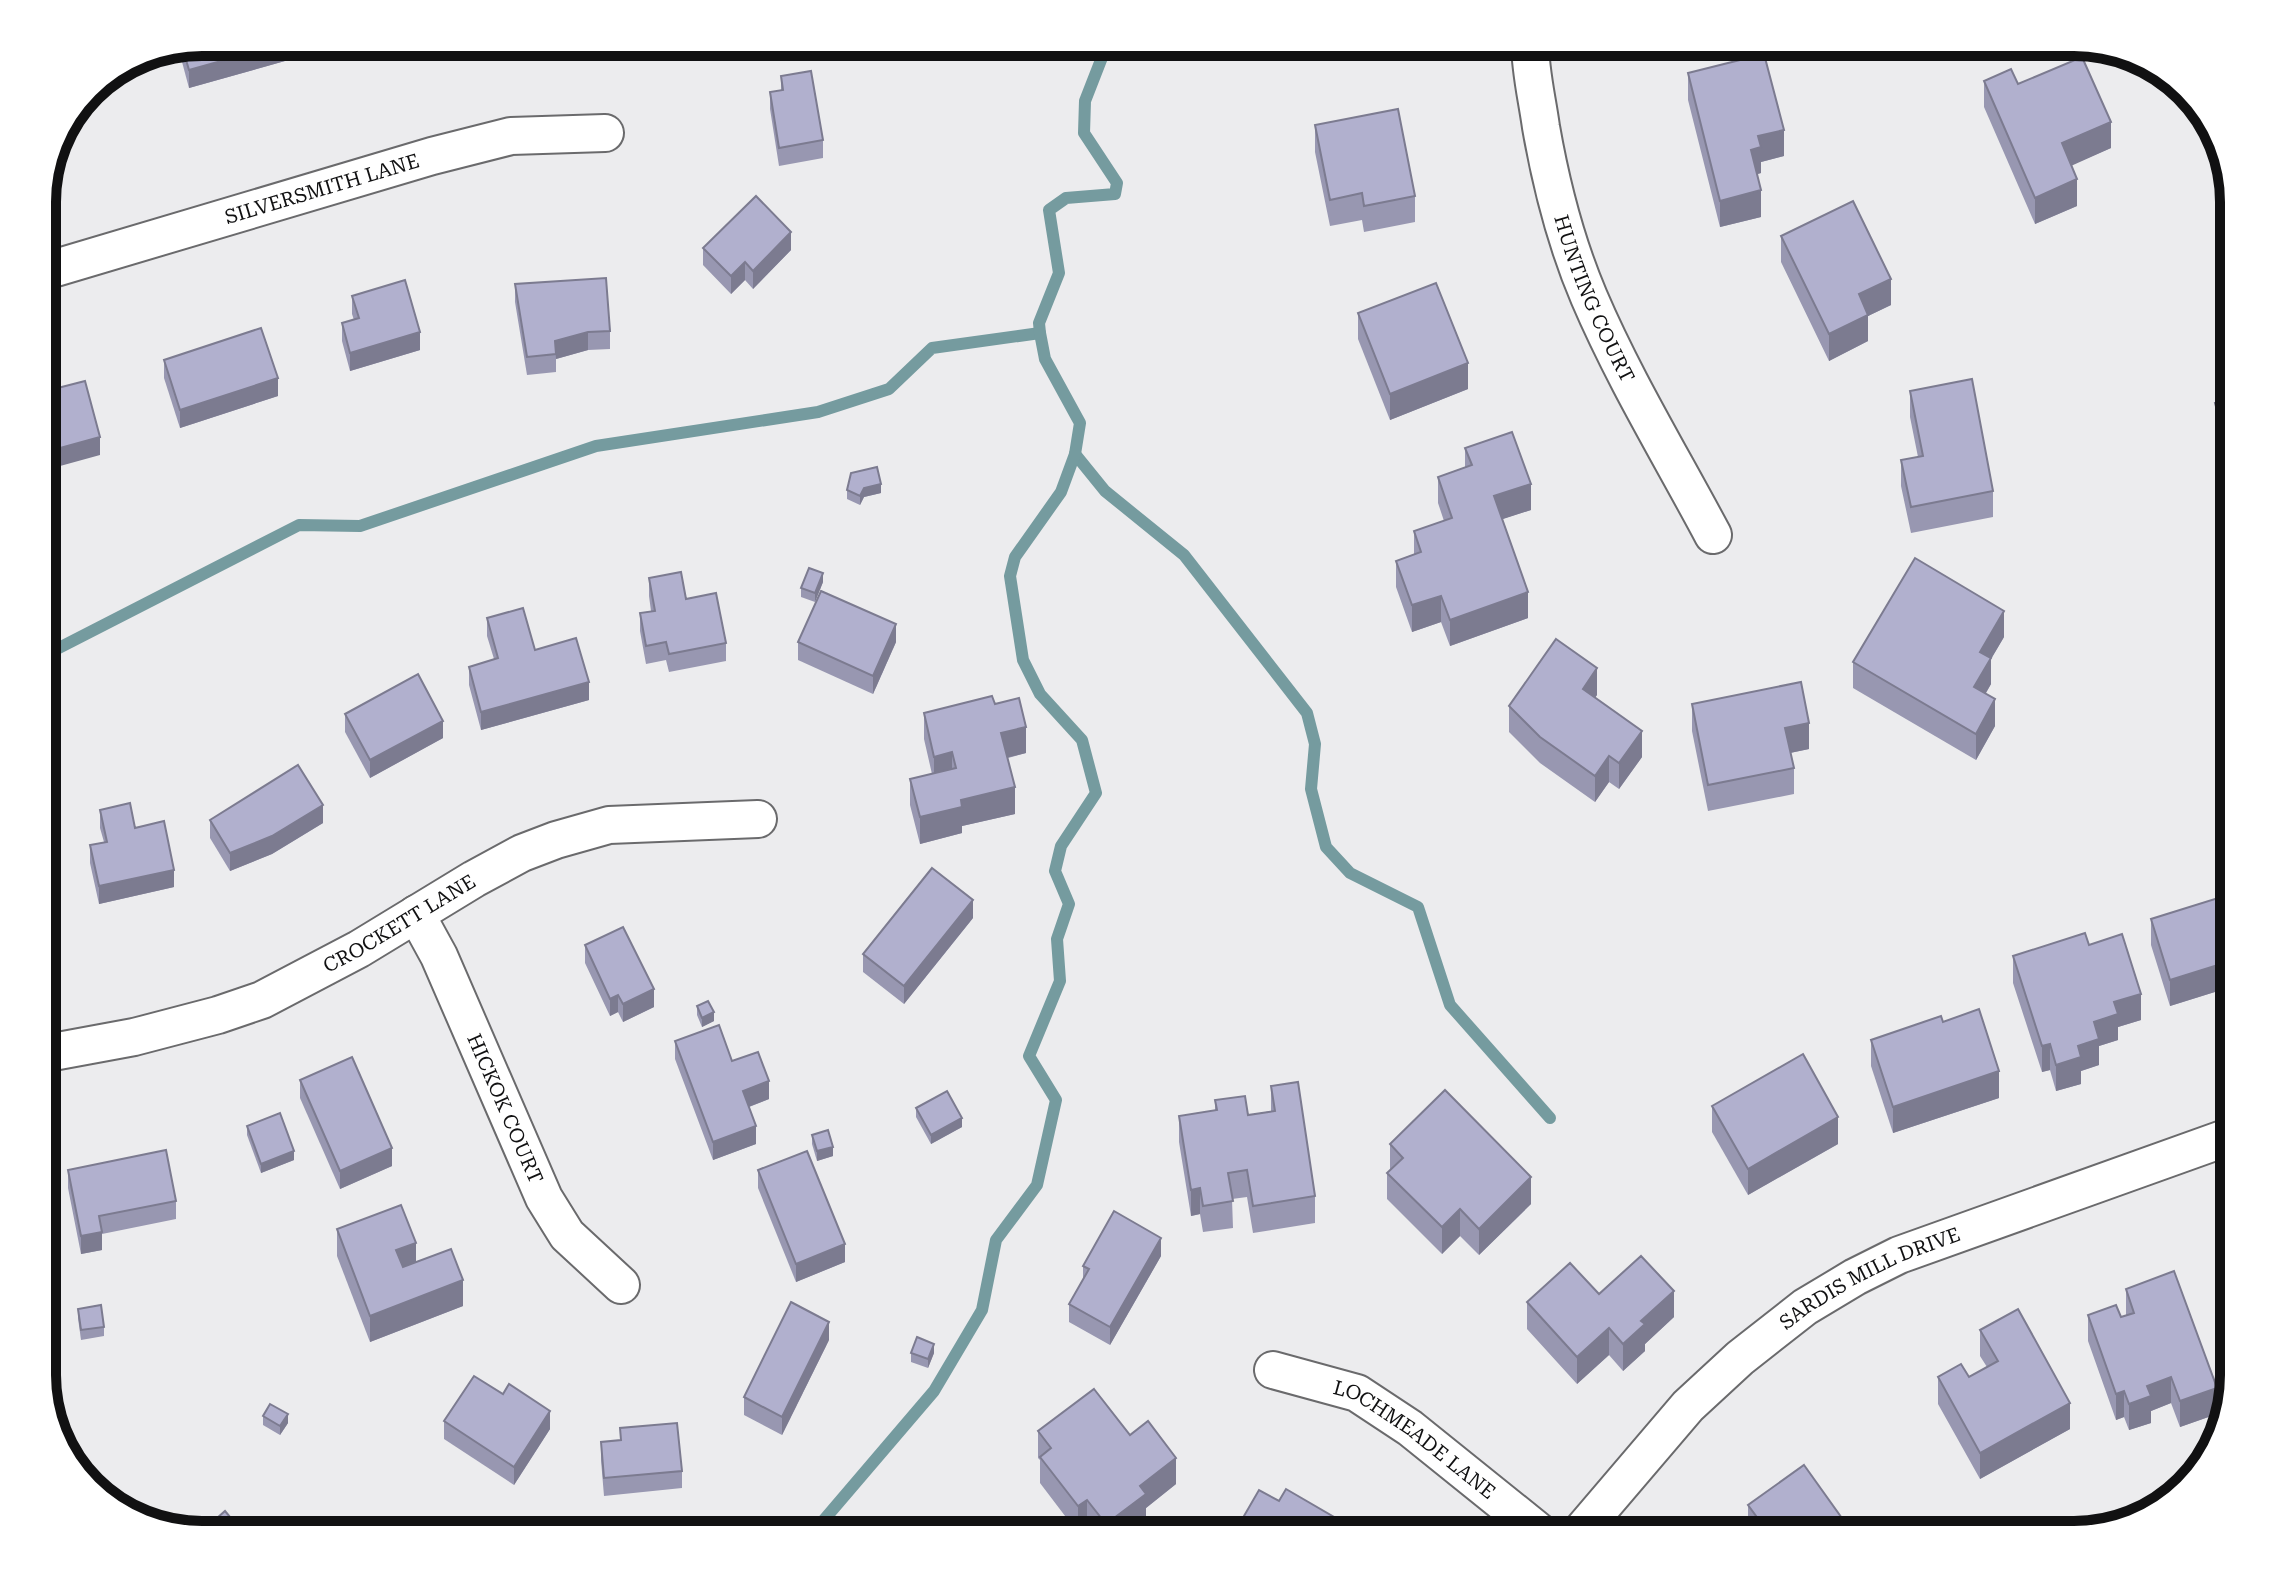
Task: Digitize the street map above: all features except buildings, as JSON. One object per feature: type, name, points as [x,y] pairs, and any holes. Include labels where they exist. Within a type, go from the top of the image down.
[{"type":"street","name":"HUNTING COURT","points":[[1530,56],[1556,199],[1587,293],[1713,535]]},
{"type":"street","name":"SILVERSMITH LANE","points":[[56,268],[432,156],[511,136],[605,133]]},
{"type":"street","name":"CROCKETT LANE","points":[[56,1051],[134,1037],[262,1000],[359,949],[522,853],[609,825],[758,819]]},
{"type":"street","name":"HICKOK COURT","points":[[416,914],[439,956],[544,1198],[567,1235],[621,1285]]},
{"type":"street","name":"SARDIS MILL DRIVE","points":[[1590,1521],[1688,1406],[1740,1358],[1805,1307],[1855,1277],[1936,1240],[2220,1140]]},
{"type":"street","name":"LOCHMEADE LANE","points":[[1273,1370],[1357,1393],[1410,1428],[1526,1521]]},
{"type":"waterway","points":[[823,1521],[934,1391],[982,1310],[996,1240],[1037,1185],[1056,1100],[1029,1056],[1060,981],[1057,939],[1069,904],[1055,871],[1061,846],[1096,793],[1082,740],[1040,694],[1023,660],[1010,576],[1015,557],[1061,492],[1075,454],[1080,423],[1045,359],[1039,323],[1059,273],[1049,210],[1066,198],[1115,194],[1117,183],[1084,133],[1085,101],[1103,56]]},
{"type":"waterway","points":[[56,649],[299,525],[360,526],[596,446],[818,412],[889,389],[932,348],[1040,333]]},
{"type":"waterway","points":[[1075,454],[1105,491],[1184,555],[1307,713],[1315,744],[1311,789],[1326,847],[1350,873],[1418,907],[1450,1005],[1550,1118]]}]
